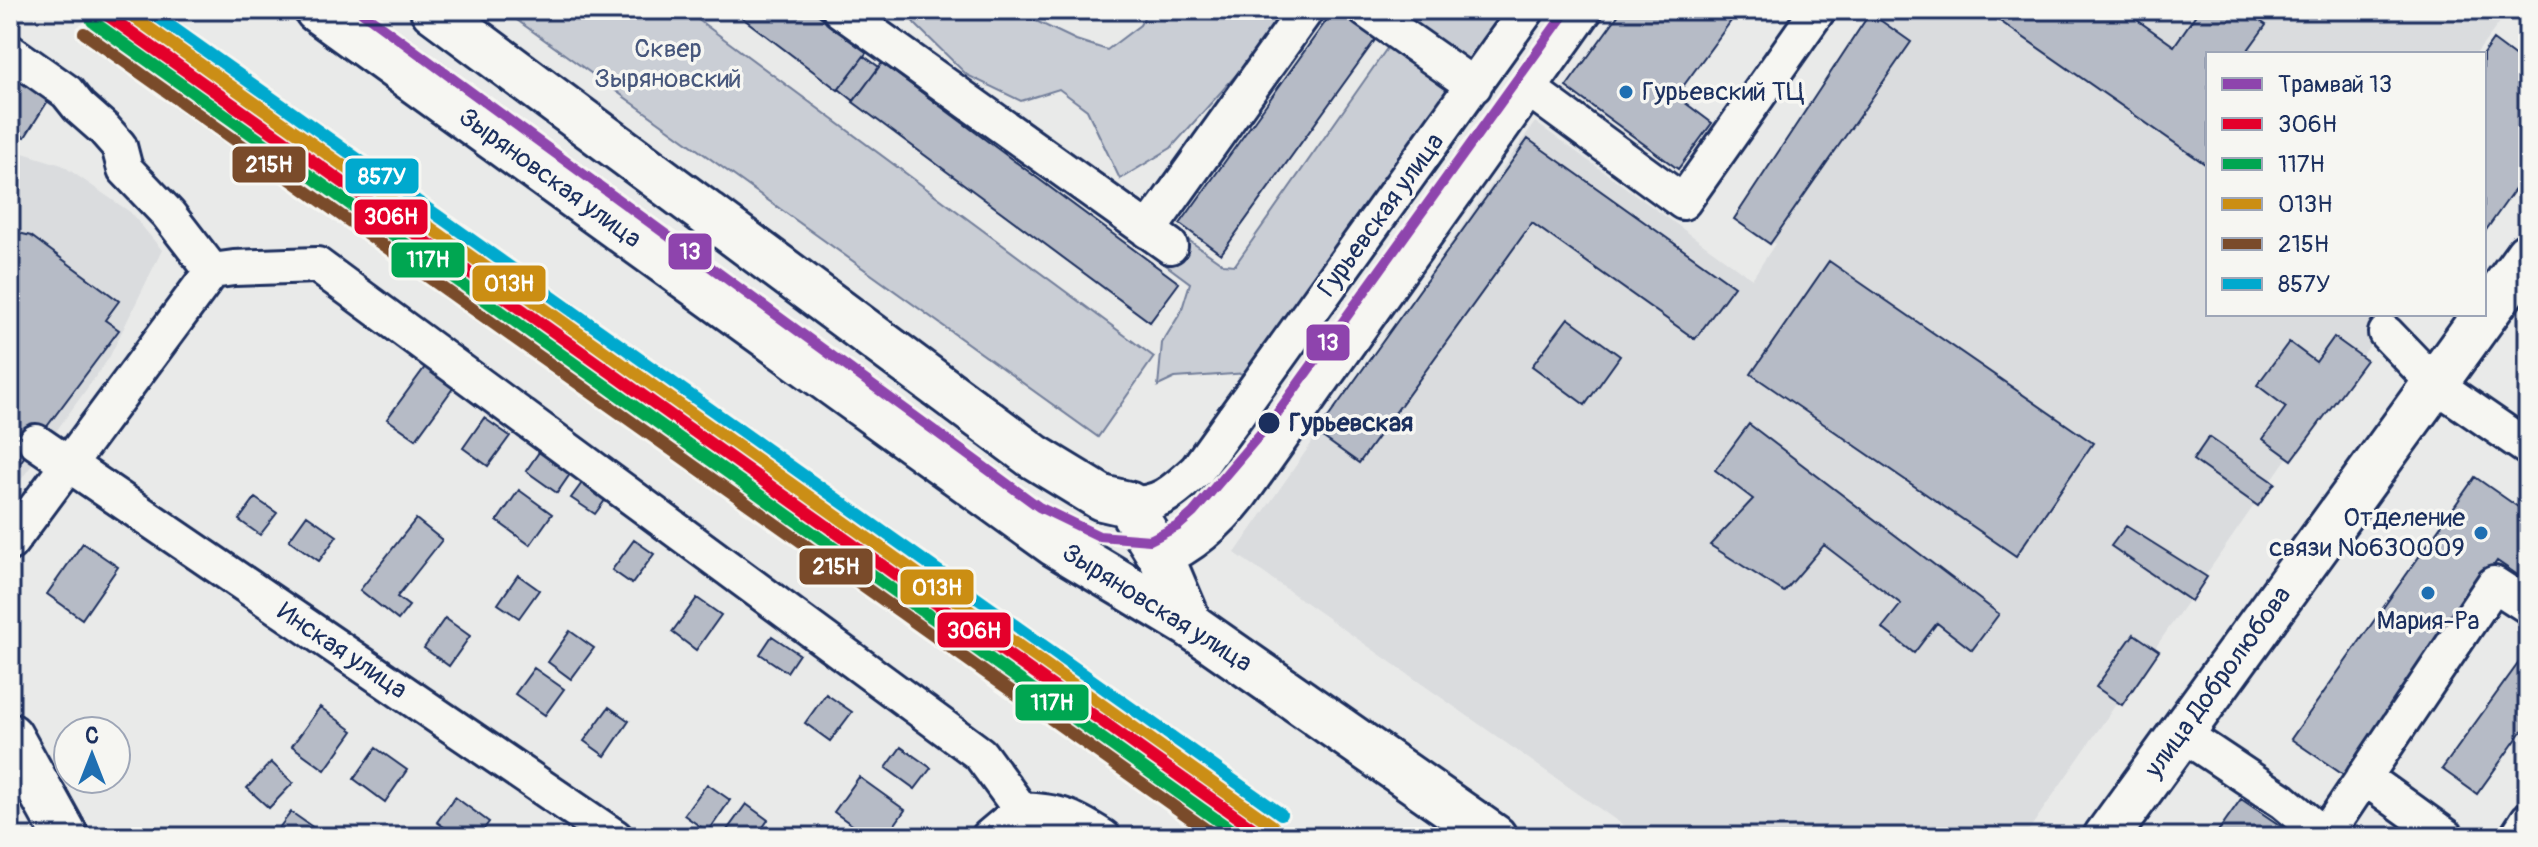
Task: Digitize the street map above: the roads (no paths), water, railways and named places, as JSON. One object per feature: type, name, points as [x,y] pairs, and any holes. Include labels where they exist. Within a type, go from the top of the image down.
[{"type":"main road","name":"Зыряновская улица","points":[[317,10],[1055,544],[1190,625],[1494,837]]},
{"type":"main road","points":[[433,10],[1033,456],[1102,498],[1128,504],[1162,559],[1190,625]]},
{"type":"main road","name":"улица Добролюбова","points":[[2486,313],[2528,255]]},
{"type":"main road","name":"улица Добролюбова","points":[[2106,837],[2484,316]]},
{"type":"main road","points":[[1055,544],[1085,553],[1124,559],[1162,559]]},
{"type":"main road","points":[[10,736],[55,826]]},
{"type":"street","points":[[840,10],[1159,239],[1306,10]]},
{"type":"street","points":[[1366,10],[1474,86]]},
{"type":"street","name":"Гурьевская улица","points":[[1128,504],[1147,504],[1163,498],[1197,470],[1527,10]]},
{"type":"street","name":"Гурьевская улица","points":[[1162,559],[1195,541],[1229,510],[1585,10]]},
{"type":"street","points":[[1529,89],[1683,202],[1818,10]]},
{"type":"street","points":[[10,52],[67,92],[104,129],[119,146],[125,169],[168,214],[212,271]]},
{"type":"street","points":[[10,543],[212,271],[317,265],[980,754],[1021,810]]},
{"type":"street","points":[[2386,333],[2435,384],[2528,448]]},
{"type":"street","name":"Инская улица","points":[[36,442],[615,837]]},
{"type":"street","points":[[2181,733],[2283,801],[2325,836],[2494,584],[2528,606]]},
{"type":"street","points":[[2364,777],[2447,837]]},
{"type":"street","points":[[989,837],[1021,810],[1053,811],[1073,818],[1103,837]]},
{"type":"street","points":[[2517,837],[2528,820]]},
{"type":"tram line","name":"13","points":[[359,10],[1039,507],[1099,536],[1150,540],[1178,526],[1193,513],[1273,419],[1567,10]]},
{"type":"place","name":"Гурьевский ТЦ","points":[[1626,92]]},
{"type":"place","name":"Гурьевская","points":[[1269,423]]},
{"type":"place","name":"Отделение связи №630009","points":[[2481,533]]},
{"type":"place","name":"Мария-Ра","points":[[2428,593]]},
{"type":"park label","name":"Cквер Зыряновский","points":[[668,64]]}]
